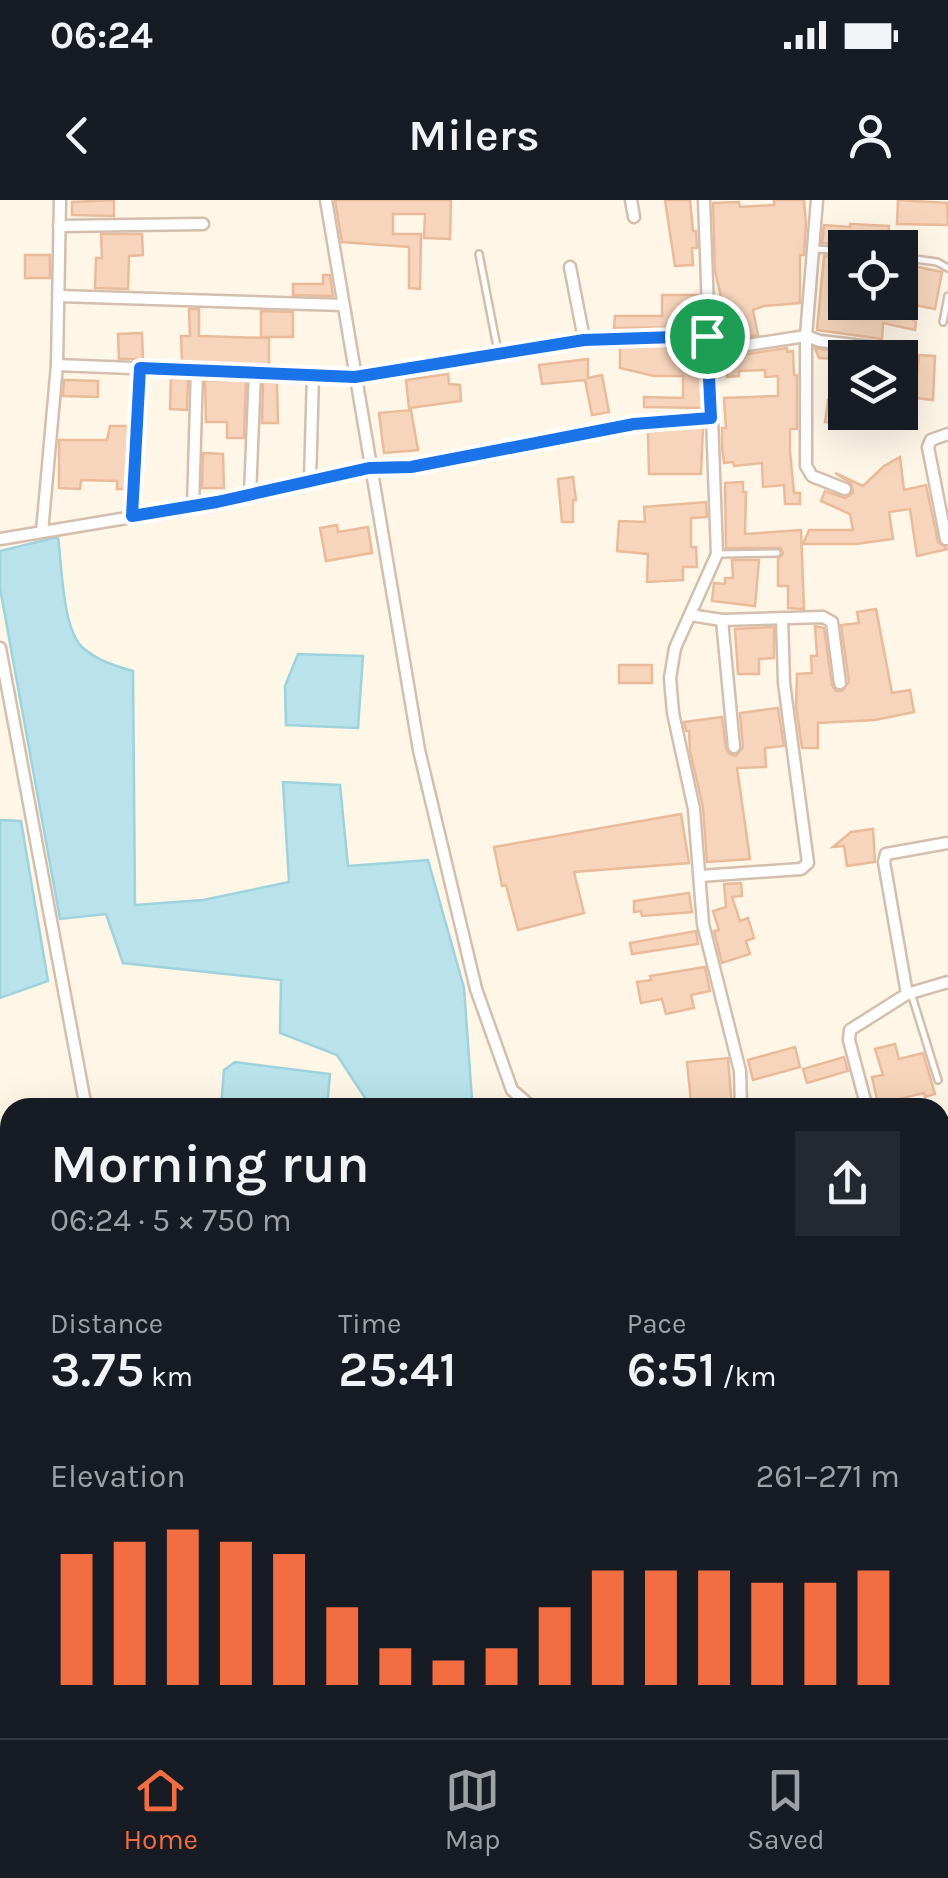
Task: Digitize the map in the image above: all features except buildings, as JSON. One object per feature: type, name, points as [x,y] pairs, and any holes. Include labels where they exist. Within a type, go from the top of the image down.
[{"type":"street","points":[[42,532],[57,365],[60,200]]},
{"type":"street","points":[[326,200],[419,750],[476,989],[512,1090],[521,1098]]},
{"type":"street","points":[[632,200],[634,218]]},
{"type":"street","points":[[704,200],[716,554],[675,648],[670,678],[673,713],[694,809],[703,924],[740,1071],[741,1098]]},
{"type":"street","points":[[817,200],[806,336],[806,466],[812,476],[844,488]]},
{"type":"street","points":[[59,226],[203,224]]},
{"type":"street","points":[[570,267],[584,340]]},
{"type":"street","points":[[59,296],[343,306]]},
{"type":"street","points":[[57,365],[355,377],[584,340],[707,336]]},
{"type":"street","points":[[708,351],[806,336],[828,342]]},
{"type":"street","points":[[132,516],[140,368]]},
{"type":"street","points":[[193,507],[197,370]]},
{"type":"street","points":[[250,495],[255,372]]},
{"type":"street","points":[[310,482],[313,374]]},
{"type":"street","points":[[0,538],[193,507],[369,468],[411,467],[634,424],[711,418]]},
{"type":"street","points":[[946,539],[928,447],[930,440],[948,434]]},
{"type":"street","points":[[690,615],[722,620],[823,618],[832,622],[840,683]]},
{"type":"street","points":[[700,876],[801,869],[808,863],[788,717],[782,618]]},
{"type":"street","points":[[722,620],[734,747]]},
{"type":"street","points":[[0,648],[84,1098]]},
{"type":"street","points":[[909,994],[884,862],[886,854],[948,843]]},
{"type":"street","points":[[864,1098],[850,1030],[909,994],[948,982]]},
{"type":"lane","points":[[813,249],[828,250]]},
{"type":"lane","points":[[479,254],[498,355]]},
{"type":"lane","points":[[918,259],[938,262],[948,268]]},
{"type":"lane","points":[[943,322],[948,296]]},
{"type":"lane","points":[[716,554],[777,553]]},
{"type":"lane","points":[[909,994],[938,1080]]},
{"type":"water","points":[[58,537],[67,611],[75,638],[93,656],[133,671],[135,905],[203,900],[289,882],[283,782],[340,785],[348,866],[428,860],[464,988],[472,1098],[365,1098],[337,1055],[280,1033],[281,980],[123,963],[106,914],[60,919],[0,588],[0,551]]},
{"type":"water","points":[[298,654],[363,656],[358,728],[286,725],[285,686]]},
{"type":"water","points":[[0,820],[21,821],[48,981],[0,998]]},
{"type":"water","points":[[235,1062],[330,1074],[328,1098],[222,1098],[224,1070]]},
{"type":"route","points":[[707,336],[711,418],[634,424],[411,467],[369,468],[217,502],[132,516],[140,368],[355,377],[584,340],[707,336]]}]
